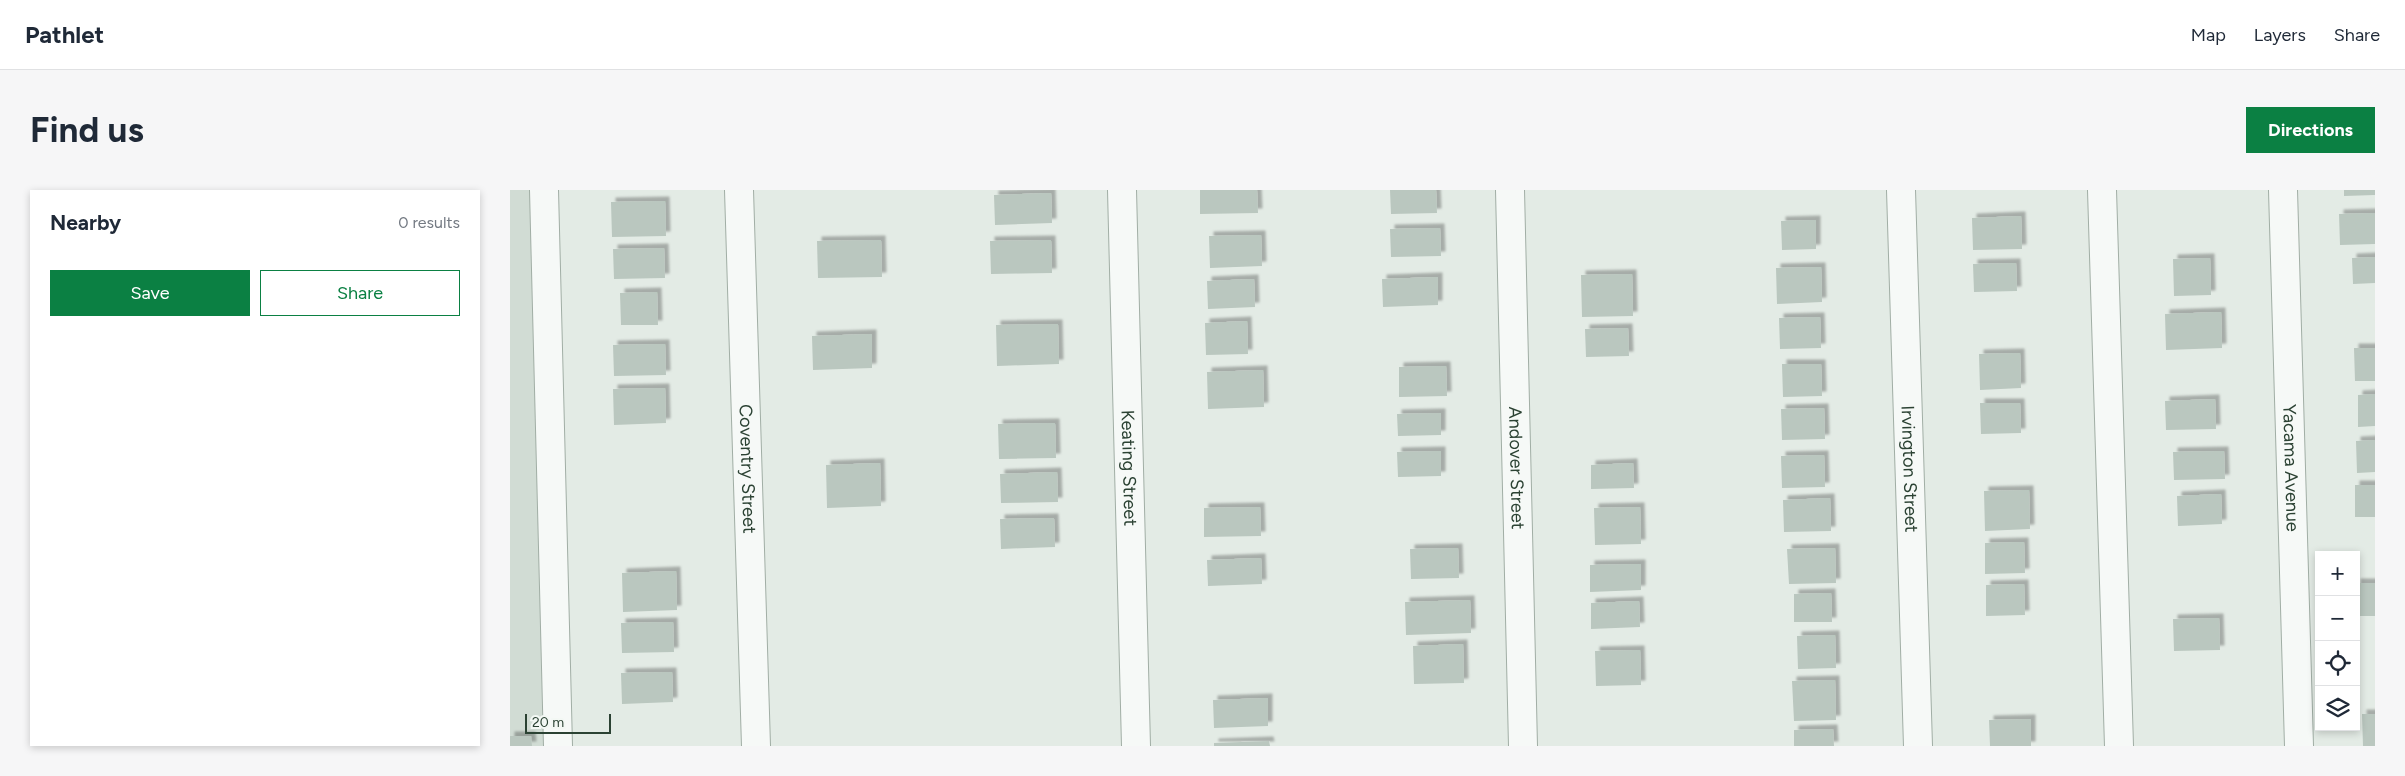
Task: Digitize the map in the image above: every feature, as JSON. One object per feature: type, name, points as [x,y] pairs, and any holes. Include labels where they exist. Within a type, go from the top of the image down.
[{"type":"street","points":[[544,190],[558,746]]},
{"type":"street","name":"Coventry Street","points":[[740,190],[756,746]]},
{"type":"street","name":"Keating Street","points":[[1122,190],[1136,746]]},
{"type":"street","name":"Andover Street","points":[[1510,190],[1523,746]]},
{"type":"street","name":"Irvington Street","points":[[1901,190],[1918,746]]},
{"type":"street","points":[[2102,190],[2119,746]]},
{"type":"street","name":"Yacama Avenue","points":[[2283,190],[2299,746]]},
{"type":"shaded area","points":[[510,190],[538,190],[553,746],[510,746]]},
{"type":"building","points":[[1200,190],[1257,190],[1258,213],[1200,214]]},
{"type":"building","points":[[1390,190],[1436,190],[1437,213],[1391,214]]},
{"type":"building","points":[[2344,190],[2375,190],[2375,195],[2344,196]]},
{"type":"building","points":[[1051,193],[1052,223],[995,225],[994,195]]},
{"type":"building","points":[[665,201],[666,236],[612,237],[611,202]]},
{"type":"building","points":[[2375,213],[2375,244],[2340,245],[2339,214]]},
{"type":"building","points":[[2021,216],[2022,249],[1973,250],[1972,218]]},
{"type":"building","points":[[1816,220],[1816,249],[1782,250],[1781,221]]},
{"type":"building","points":[[1440,228],[1441,256],[1391,257],[1390,229]]},
{"type":"building","points":[[1261,235],[1262,266],[1210,268],[1209,236]]},
{"type":"building","points":[[881,240],[882,277],[818,278],[817,241]]},
{"type":"building","points":[[1051,240],[1052,273],[991,274],[990,241]]},
{"type":"building","points":[[664,248],[665,278],[614,279],[613,249]]},
{"type":"building","points":[[2375,257],[2375,283],[2353,284],[2352,258]]},
{"type":"building","points":[[2210,258],[2211,295],[2174,296],[2173,259]]},
{"type":"building","points":[[2016,263],[2017,291],[1974,292],[1973,264]]},
{"type":"building","points":[[1821,267],[1822,302],[1777,304],[1776,268]]},
{"type":"building","points":[[1632,274],[1633,316],[1582,317],[1581,275]]},
{"type":"building","points":[[1438,277],[1438,305],[1383,307],[1382,279]]},
{"type":"building","points":[[1254,279],[1255,307],[1208,309],[1207,281]]},
{"type":"building","points":[[657,292],[658,325],[621,325],[620,293]]},
{"type":"building","points":[[2221,312],[2222,348],[2166,350],[2165,314]]},
{"type":"building","points":[[1820,317],[1821,348],[1780,349],[1779,318]]},
{"type":"building","points":[[1247,321],[1248,354],[1206,355],[1205,323]]},
{"type":"building","points":[[1058,324],[1059,364],[997,366],[996,325]]},
{"type":"building","points":[[1628,328],[1629,356],[1586,357],[1585,329]]},
{"type":"building","points":[[872,334],[872,368],[813,370],[812,336]]},
{"type":"building","points":[[665,344],[666,375],[614,376],[613,345]]},
{"type":"building","points":[[2354,348],[2375,348],[2375,381],[2355,381]]},
{"type":"building","points":[[2020,353],[2021,388],[1980,390],[1979,354]]},
{"type":"building","points":[[1782,364],[1821,364],[1822,396],[1783,397]]},
{"type":"building","points":[[1446,366],[1447,396],[1399,397],[1399,367]]},
{"type":"building","points":[[1263,370],[1264,407],[1208,409],[1207,372]]},
{"type":"building","points":[[665,388],[666,423],[614,425],[613,389]]},
{"type":"building","points":[[2375,394],[2375,426],[2358,427],[2358,395]]},
{"type":"building","points":[[2215,399],[2216,429],[2166,430],[2165,401]]},
{"type":"building","points":[[1980,403],[2020,403],[2021,433],[1981,434]]},
{"type":"building","points":[[1824,408],[1825,439],[1782,440],[1781,409]]},
{"type":"building","points":[[1441,413],[1441,435],[1398,436],[1397,414]]},
{"type":"building","points":[[1055,423],[1056,458],[999,459],[998,424]]},
{"type":"building","points":[[2375,440],[2375,472],[2357,473],[2356,441]]},
{"type":"building","points":[[1441,451],[1441,476],[1398,477],[1397,452]]},
{"type":"building","points":[[2224,451],[2225,479],[2174,480],[2173,452]]},
{"type":"building","points":[[1824,455],[1825,487],[1782,488],[1781,456]]},
{"type":"building","points":[[880,463],[881,506],[827,508],[826,465]]},
{"type":"building","points":[[1633,463],[1634,488],[1591,489],[1591,465]]},
{"type":"building","points":[[1057,472],[1058,502],[1001,503],[1000,474]]},
{"type":"building","points":[[2355,485],[2375,485],[2375,517],[2355,517]]},
{"type":"building","points":[[2029,490],[2030,529],[1985,531],[1984,491]]},
{"type":"building","points":[[2221,494],[2222,524],[2178,526],[2177,496]]},
{"type":"building","points":[[1830,498],[1831,531],[1784,532],[1783,500]]},
{"type":"building","points":[[1260,507],[1261,536],[1204,537],[1204,508]]},
{"type":"building","points":[[1640,507],[1641,544],[1595,545],[1594,508]]},
{"type":"building","points":[[1054,518],[1055,547],[1001,549],[1000,519]]},
{"type":"building","points":[[2024,542],[2025,573],[1985,574],[1985,543]]},
{"type":"building","points":[[1458,548],[1459,578],[1411,579],[1410,549]]},
{"type":"building","points":[[1835,548],[1836,583],[1789,584],[1787,549]]},
{"type":"building","points":[[1261,558],[1262,584],[1208,586],[1207,560]]},
{"type":"building","points":[[1641,564],[1641,590],[1590,592],[1590,565]]},
{"type":"building","points":[[676,571],[677,610],[623,612],[622,573]]},
{"type":"building","points":[[2360,583],[2375,583],[2375,616],[2360,616]]},
{"type":"building","points":[[2024,584],[2025,615],[1986,616],[1986,585]]},
{"type":"building","points":[[1831,593],[1832,622],[1794,622],[1794,594]]},
{"type":"building","points":[[1470,600],[1471,633],[1406,635],[1405,602]]},
{"type":"building","points":[[1639,601],[1640,627],[1591,629],[1591,603]]},
{"type":"building","points":[[2219,618],[2220,650],[2174,651],[2173,619]]},
{"type":"building","points":[[673,622],[674,652],[622,653],[621,623]]},
{"type":"building","points":[[1835,635],[1836,668],[1798,669],[1797,636]]},
{"type":"building","points":[[1463,644],[1464,683],[1414,684],[1413,646]]},
{"type":"building","points":[[1640,650],[1641,685],[1596,686],[1595,651]]},
{"type":"building","points":[[672,672],[673,702],[622,704],[621,673]]},
{"type":"building","points":[[1835,680],[1836,720],[1794,721],[1792,681]]},
{"type":"building","points":[[1268,698],[1268,726],[1214,728],[1213,700]]},
{"type":"building","points":[[2362,714],[2375,714],[2375,746],[2363,746]]},
{"type":"building","points":[[2031,719],[2031,746],[1990,746],[1989,720]]},
{"type":"building","points":[[1833,729],[1834,746],[1794,746],[1794,730]]},
{"type":"building","points":[[510,736],[531,736],[532,746],[510,746]]},
{"type":"building","points":[[1269,741],[1270,746],[1214,746],[1214,743]]}]
